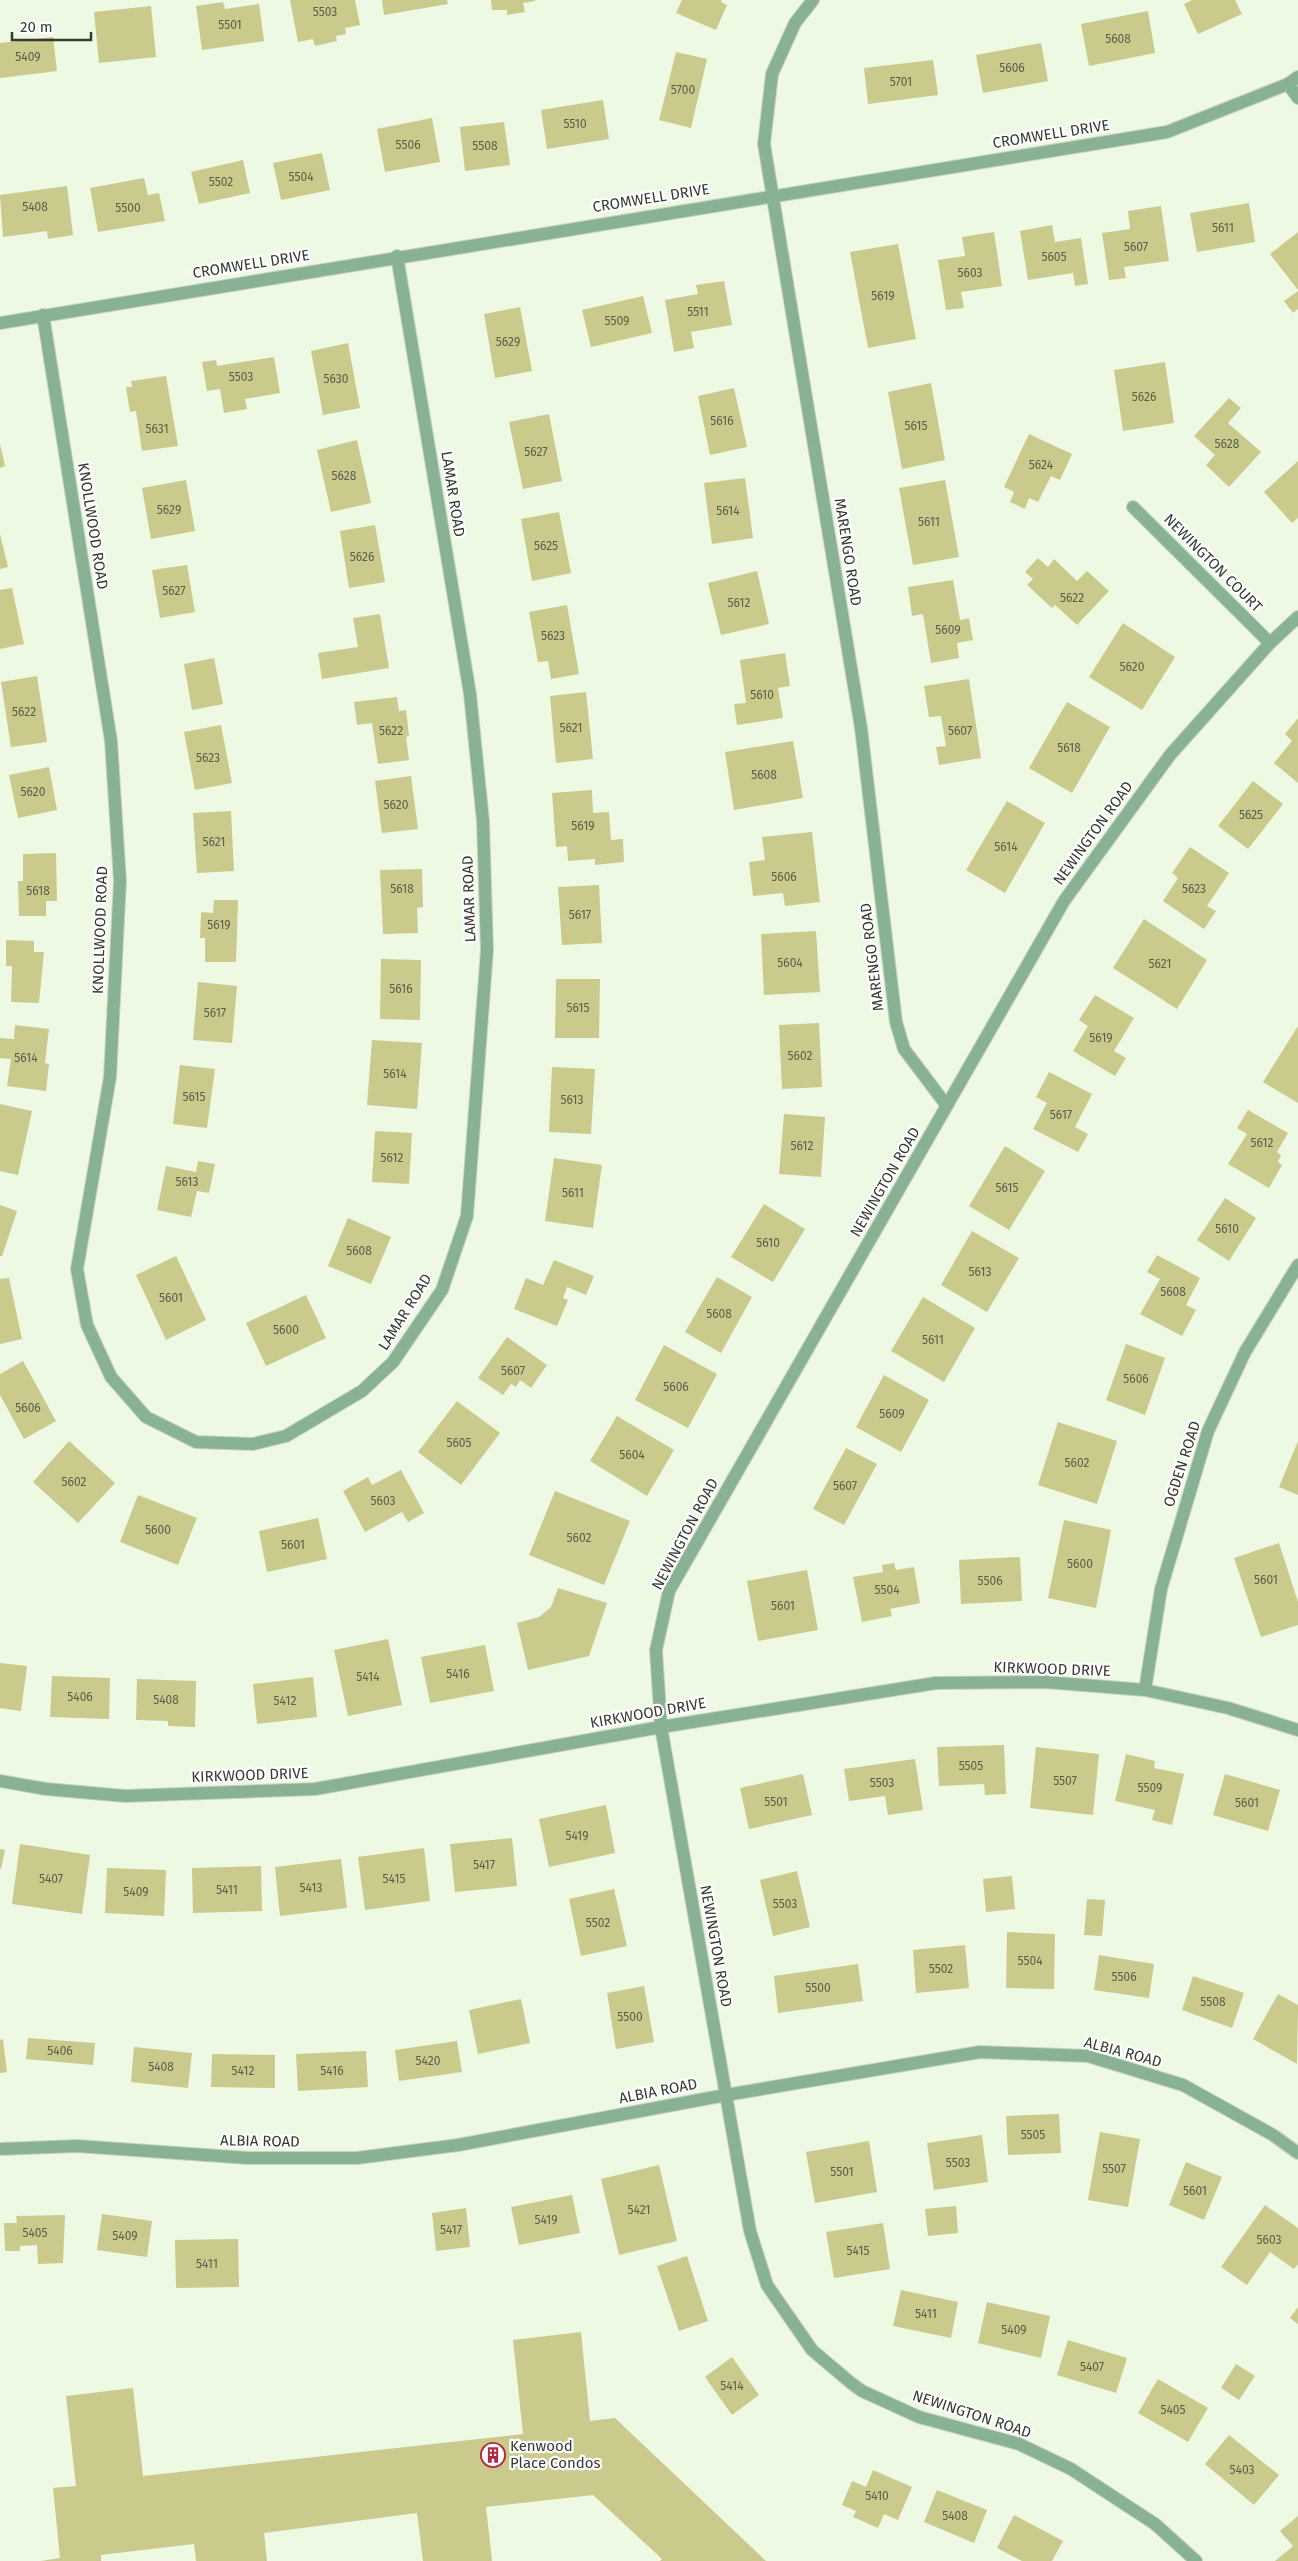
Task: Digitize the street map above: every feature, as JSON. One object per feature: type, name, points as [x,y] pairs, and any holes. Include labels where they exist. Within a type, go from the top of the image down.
[{"type":"street","name":"MARENGO ROAD","points":[[813,0],[795,23],[772,74],[764,144],[861,728],[896,1022],[904,1050],[947,1106]]},
{"type":"street","name":"CROMWELL DRIVE","points":[[0,323],[397,256],[1167,132],[1293,81]]},
{"type":"street","points":[[1293,81],[1298,98]]},
{"type":"street","name":"LAMAR ROAD","points":[[253,1444],[286,1436],[362,1391],[393,1362],[442,1290],[466,1216],[487,950],[482,821],[470,694],[397,256]]},
{"type":"street","name":"KNOLLWOOD ROAD","points":[[42,315],[111,741],[120,881],[110,1077],[77,1269],[87,1325],[111,1377],[146,1417],[196,1442],[253,1444]]},
{"type":"street","name":"NEWINGTON COURT","points":[[1133,507],[1270,643]]},
{"type":"street","name":"NEWINGTON ROAD","points":[[1196,2561],[1155,2524],[1070,2469],[1019,2444],[918,2417],[862,2391],[812,2350],[767,2285],[750,2231],[661,1727],[656,1650],[669,1591],[1064,901],[1170,755],[1270,643],[1298,617]]},
{"type":"street","name":"OGDEN ROAD","points":[[1145,1690],[1161,1590],[1208,1431],[1245,1352],[1298,1264]]},
{"type":"street","name":"KIRKWOOD DRIVE","points":[[0,1781],[46,1789],[125,1796],[315,1789],[661,1727],[936,1683],[1045,1682],[1145,1690],[1228,1708],[1298,1730]]},
{"type":"street","name":"ALBIA ROAD","points":[[0,2149],[77,2146],[248,2158],[357,2158],[458,2145],[726,2095],[980,2052],[1088,2056],[1183,2085],[1273,2135],[1298,2153]]},
{"type":"building","points":[[290,0],[355,0],[360,25],[345,28],[346,34],[336,36],[337,41],[315,46],[313,39],[298,42]]},
{"type":"building","points":[[382,0],[447,0],[448,4],[384,15]]},
{"type":"building","points":[[491,0],[535,1],[523,3],[525,12],[507,15],[507,10],[492,10]]},
{"type":"building","points":[[682,0],[722,0],[721,2],[727,5],[716,30],[676,13]]},
{"type":"building","points":[[1192,0],[1235,0],[1242,14],[1198,34],[1184,4]]},
{"type":"building","points":[[223,2],[225,9],[259,4],[264,41],[202,50],[196,6]]},
{"type":"building","points":[[151,6],[156,57],[99,63],[94,12]]},
{"type":"building","points":[[1148,11],[1155,53],[1089,66],[1081,24]]},
{"type":"building","points":[[53,37],[57,71],[0,78],[0,43]]},
{"type":"building","points":[[1041,43],[1048,81],[983,93],[976,55]]},
{"type":"building","points":[[676,52],[707,59],[691,128],[659,120]]},
{"type":"building","points":[[933,60],[938,95],[868,104],[864,68]]},
{"type":"building","points":[[603,100],[609,139],[547,149],[541,110]]},
{"type":"building","points":[[432,118],[440,162],[385,172],[377,129]]},
{"type":"building","points":[[504,122],[510,165],[465,171],[460,127]]},
{"type":"building","points":[[322,153],[330,190],[281,200],[273,163]]},
{"type":"building","points":[[243,160],[250,193],[199,204],[191,172]]},
{"type":"building","points":[[144,178],[148,195],[159,193],[165,221],[98,232],[90,188]]},
{"type":"building","points":[[67,186],[73,235],[48,239],[47,231],[3,237],[0,195]]},
{"type":"building","points":[[1249,203],[1255,242],[1197,252],[1190,213]]},
{"type":"building","points":[[1161,206],[1169,261],[1124,267],[1126,278],[1109,280],[1102,233],[1130,229],[1128,211]]},
{"type":"building","points":[[1052,225],[1055,242],[1081,238],[1088,284],[1075,286],[1073,273],[1028,280],[1020,231]]},
{"type":"building","points":[[994,232],[1002,286],[961,292],[964,308],[946,310],[938,260],[965,256],[962,237]]},
{"type":"building","points":[[1298,232],[1298,290],[1270,254]]},
{"type":"building","points":[[898,244],[916,339],[868,348],[850,252]]},
{"type":"building","points":[[724,281],[732,325],[691,332],[694,348],[674,352],[665,300],[698,294],[696,285]]},
{"type":"building","points":[[1298,291],[1298,309],[1293,313],[1284,301]]},
{"type":"building","points":[[643,296],[652,333],[591,347],[582,310]]},
{"type":"building","points":[[520,307],[532,371],[495,378],[484,314]]},
{"type":"building","points":[[348,343],[360,408],[323,415],[311,351]]},
{"type":"building","points":[[274,357],[280,393],[245,399],[247,409],[224,413],[220,389],[207,391],[202,362],[216,360],[217,366]]},
{"type":"building","points":[[1165,362],[1174,423],[1123,431],[1114,370]]},
{"type":"building","points":[[166,376],[178,446],[142,451],[136,411],[130,412],[126,387],[132,387],[131,381]]},
{"type":"building","points":[[931,383],[945,460],[902,469],[888,392]]},
{"type":"building","points":[[734,388],[747,447],[710,455],[698,396]]},
{"type":"building","points":[[1229,398],[1241,408],[1228,423],[1261,452],[1229,487],[1206,465],[1215,455],[1194,436]]},
{"type":"building","points":[[549,414],[562,481],[523,489],[509,422]]},
{"type":"building","points":[[1029,434],[1072,454],[1060,480],[1051,476],[1038,502],[1029,498],[1025,509],[1010,502],[1014,492],[1004,487]]},
{"type":"building","points":[[357,440],[371,503],[331,512],[317,450]]},
{"type":"building","points":[[0,444],[5,466],[0,468]]},
{"type":"building","points":[[1298,461],[1298,518],[1292,523],[1264,492]]},
{"type":"building","points":[[745,478],[753,538],[712,544],[704,483]]},
{"type":"building","points":[[186,480],[195,531],[151,539],[142,488]]},
{"type":"building","points":[[945,480],[959,557],[913,565],[899,488]]},
{"type":"building","points":[[559,512],[571,573],[532,581],[521,519]]},
{"type":"building","points":[[375,525],[385,582],[349,588],[340,531]]},
{"type":"building","points":[[0,534],[8,567],[0,569]]},
{"type":"building","points":[[1038,558],[1048,567],[1054,559],[1077,581],[1087,571],[1109,591],[1077,625],[1055,605],[1052,608],[1027,585],[1033,579],[1025,572]]},
{"type":"building","points":[[187,565],[195,612],[160,618],[152,570]]},
{"type":"building","points":[[757,571],[769,624],[721,635],[708,583]]},
{"type":"building","points":[[953,580],[960,620],[969,618],[973,640],[957,643],[959,658],[931,663],[923,614],[912,616],[908,587]]},
{"type":"building","points":[[12,588],[24,644],[0,649],[0,590]]},
{"type":"building","points":[[567,605],[579,674],[551,679],[548,661],[538,662],[529,612]]},
{"type":"building","points":[[380,614],[389,668],[322,679],[318,653],[358,647],[353,618]]},
{"type":"building","points":[[1123,623],[1175,657],[1142,710],[1089,677]]},
{"type":"building","points":[[785,653],[790,686],[778,688],[783,718],[737,725],[734,704],[746,703],[740,660]]},
{"type":"building","points":[[214,658],[223,704],[192,710],[184,664]]},
{"type":"building","points":[[37,676],[47,742],[11,747],[1,682]]},
{"type":"building","points":[[969,679],[981,758],[939,765],[936,747],[946,746],[941,716],[929,717],[924,686]]},
{"type":"building","points":[[586,692],[593,759],[556,763],[550,696]]},
{"type":"building","points":[[397,697],[399,711],[406,710],[409,736],[406,737],[409,760],[378,764],[372,723],[357,725],[354,702]]},
{"type":"building","points":[[1067,702],[1110,727],[1072,793],[1029,768]]},
{"type":"building","points":[[1298,718],[1298,783],[1274,763],[1292,741],[1285,734]]},
{"type":"building","points":[[221,725],[232,783],[195,790],[184,732]]},
{"type":"building","points":[[793,741],[803,798],[734,810],[725,752]]},
{"type":"building","points":[[49,767],[57,810],[18,818],[9,775]]},
{"type":"building","points":[[411,776],[418,829],[382,833],[375,781]]},
{"type":"building","points":[[1253,781],[1283,804],[1248,849],[1218,826]]},
{"type":"building","points":[[592,790],[593,813],[609,812],[611,840],[623,839],[624,862],[595,865],[595,859],[568,861],[567,846],[556,847],[552,793]]},
{"type":"building","points":[[1007,801],[1045,823],[1005,893],[966,870]]},
{"type":"building","points":[[231,811],[234,871],[197,873],[193,813]]},
{"type":"building","points":[[812,832],[820,902],[785,906],[783,893],[753,896],[749,862],[765,860],[762,837]]},
{"type":"building","points":[[1190,847],[1229,873],[1207,906],[1216,911],[1204,929],[1163,901],[1178,878],[1172,873]]},
{"type":"building","points":[[56,853],[57,901],[46,901],[46,916],[19,916],[18,881],[23,881],[23,854]]},
{"type":"building","points":[[422,869],[423,907],[417,908],[418,933],[383,934],[380,870]]},
{"type":"building","points":[[599,885],[602,943],[562,945],[558,887]]},
{"type":"building","points":[[214,900],[238,900],[236,962],[205,962],[205,938],[200,938],[201,912],[213,913]]},
{"type":"building","points":[[1144,919],[1207,960],[1177,1009],[1113,968]]},
{"type":"building","points":[[816,931],[820,992],[764,995],[761,934]]},
{"type":"building","points":[[6,940],[34,941],[34,952],[44,952],[39,1003],[11,1002],[12,966],[6,966]]},
{"type":"building","points":[[381,959],[421,960],[420,1020],[380,1019]]},
{"type":"building","points":[[556,979],[600,979],[599,1038],[555,1038]]},
{"type":"building","points":[[198,982],[237,986],[232,1043],[193,1040]]},
{"type":"building","points":[[1095,995],[1134,1018],[1114,1051],[1126,1058],[1115,1076],[1073,1051],[1088,1026],[1079,1020]]},
{"type":"building","points":[[819,1023],[822,1087],[782,1089],[779,1025]]},
{"type":"building","points":[[15,1025],[49,1029],[45,1063],[49,1064],[46,1091],[7,1086],[11,1059],[0,1058],[0,1038],[14,1039]]},
{"type":"building","points":[[1298,1026],[1298,1103],[1263,1082]]},
{"type":"building","points":[[372,1040],[422,1043],[417,1109],[367,1105]]},
{"type":"building","points":[[180,1065],[215,1069],[207,1128],[173,1124]]},
{"type":"building","points":[[552,1067],[595,1069],[591,1134],[549,1132]]},
{"type":"building","points":[[1049,1072],[1092,1094],[1075,1127],[1088,1134],[1078,1152],[1033,1129],[1047,1103],[1036,1097]]},
{"type":"building","points":[[0,1104],[32,1111],[18,1175],[0,1171]]},
{"type":"building","points":[[1248,1110],[1288,1133],[1277,1152],[1281,1155],[1278,1162],[1282,1165],[1269,1188],[1228,1164],[1247,1134],[1237,1128]]},
{"type":"building","points":[[784,1114],[825,1117],[821,1177],[779,1174]]},
{"type":"building","points":[[375,1131],[412,1133],[409,1184],[372,1182]]},
{"type":"building","points":[[1005,1146],[1045,1171],[1009,1230],[969,1206]]},
{"type":"building","points":[[554,1158],[602,1165],[593,1228],[545,1221]]},
{"type":"building","points":[[198,1161],[215,1164],[209,1193],[197,1191],[191,1217],[157,1210],[166,1166],[196,1172]]},
{"type":"building","points":[[1225,1198],[1256,1218],[1229,1261],[1197,1240]]},
{"type":"building","points":[[764,1204],[805,1229],[773,1282],[731,1257]]},
{"type":"building","points":[[0,1205],[17,1211],[2,1256],[0,1256]]},
{"type":"building","points":[[348,1218],[391,1237],[371,1284],[328,1266]]},
{"type":"building","points":[[972,1231],[1019,1258],[987,1312],[941,1285]]},
{"type":"building","points":[[1157,1255],[1200,1278],[1186,1305],[1196,1310],[1182,1336],[1140,1314],[1160,1279],[1147,1272]]},
{"type":"building","points":[[176,1256],[206,1320],[166,1340],[136,1275]]},
{"type":"building","points":[[554,1260],[594,1276],[586,1295],[567,1287],[563,1298],[568,1300],[557,1326],[514,1309],[526,1278],[543,1285]]},
{"type":"building","points":[[717,1277],[752,1297],[721,1353],[685,1332]]},
{"type":"building","points":[[9,1278],[22,1339],[0,1344],[0,1279]]},
{"type":"building","points":[[306,1295],[326,1338],[266,1366],[246,1323]]},
{"type":"building","points":[[923,1297],[975,1328],[944,1382],[891,1351]]},
{"type":"building","points":[[507,1337],[547,1365],[531,1388],[520,1380],[516,1387],[511,1384],[503,1395],[478,1378]]},
{"type":"building","points":[[1126,1344],[1165,1358],[1145,1415],[1106,1400]]},
{"type":"building","points":[[664,1345],[717,1374],[688,1428],[635,1400]]},
{"type":"building","points":[[23,1361],[56,1421],[24,1439],[0,1395],[0,1374]]},
{"type":"building","points":[[884,1375],[929,1400],[901,1452],[856,1427]]},
{"type":"building","points":[[457,1401],[500,1433],[461,1485],[418,1452]]},
{"type":"building","points":[[617,1416],[674,1450],[647,1496],[590,1461]]},
{"type":"building","points":[[1058,1422],[1117,1441],[1097,1504],[1038,1485]]},
{"type":"building","points":[[69,1441],[115,1483],[78,1523],[33,1482]]},
{"type":"building","points":[[1298,1441],[1298,1495],[1279,1487]]},
{"type":"building","points":[[846,1448],[877,1464],[844,1525],[813,1509]]},
{"type":"building","points":[[401,1470],[424,1513],[408,1522],[402,1512],[365,1532],[343,1491],[368,1477],[372,1485]]},
{"type":"building","points":[[555,1491],[630,1521],[604,1585],[529,1555]]},
{"type":"building","points":[[138,1495],[197,1518],[178,1565],[120,1542]]},
{"type":"building","points":[[318,1518],[327,1559],[267,1572],[259,1531]]},
{"type":"building","points":[[1064,1520],[1111,1530],[1096,1608],[1048,1598]]},
{"type":"building","points":[[1279,1543],[1298,1602],[1298,1625],[1261,1637],[1234,1558]]},
{"type":"building","points":[[1020,1557],[1022,1601],[961,1604],[959,1560]]},
{"type":"building","points":[[894,1563],[896,1570],[914,1567],[920,1603],[890,1609],[892,1616],[862,1622],[853,1577],[883,1572],[882,1565]]},
{"type":"building","points":[[807,1570],[818,1630],[758,1641],[747,1581]]},
{"type":"building","points":[[558,1588],[607,1603],[589,1656],[528,1670],[517,1623],[539,1617],[551,1607]]},
{"type":"building","points":[[388,1639],[402,1705],[348,1716],[334,1650]]},
{"type":"building","points":[[485,1645],[494,1691],[430,1703],[421,1657]]},
{"type":"building","points":[[0,1663],[27,1666],[21,1711],[0,1708]]},
{"type":"building","points":[[52,1676],[110,1678],[109,1719],[50,1717]]},
{"type":"building","points":[[313,1677],[317,1717],[257,1724],[253,1684]]},
{"type":"building","points":[[137,1679],[196,1681],[195,1727],[168,1726],[168,1721],[136,1720]]},
{"type":"building","points":[[1004,1745],[1006,1794],[985,1795],[984,1784],[939,1786],[937,1747]]},
{"type":"building","points":[[1036,1747],[1099,1754],[1093,1815],[1030,1808]]},
{"type":"building","points":[[1126,1754],[1155,1761],[1154,1768],[1184,1774],[1172,1825],[1152,1820],[1155,1810],[1115,1801]]},
{"type":"building","points":[[915,1759],[923,1810],[888,1815],[885,1796],[849,1801],[844,1769]]},
{"type":"building","points":[[803,1774],[812,1815],[749,1829],[740,1788]]},
{"type":"building","points":[[1225,1774],[1280,1790],[1268,1831],[1213,1815]]},
{"type":"building","points":[[606,1805],[615,1853],[549,1867],[539,1819]]},
{"type":"building","points":[[512,1838],[517,1886],[455,1892],[450,1844]]},
{"type":"building","points":[[20,1844],[90,1855],[82,1914],[12,1904]]},
{"type":"building","points":[[424,1848],[430,1901],[365,1910],[358,1857]]},
{"type":"building","points":[[0,1849],[5,1850],[1,1869],[0,1869]]},
{"type":"building","points":[[341,1859],[347,1908],[280,1916],[275,1867]]},
{"type":"building","points":[[261,1866],[262,1911],[193,1913],[192,1868]]},
{"type":"building","points":[[107,1868],[166,1870],[164,1916],[105,1913]]},
{"type":"building","points":[[797,1871],[810,1927],[773,1936],[760,1880]]},
{"type":"building","points":[[1012,1876],[1015,1909],[986,1912],[983,1879]]},
{"type":"building","points":[[614,1889],[627,1946],[581,1956],[569,1899]]},
{"type":"building","points":[[1087,1899],[1105,1900],[1102,1936],[1084,1935]]},
{"type":"building","points":[[1007,1932],[1055,1934],[1054,1989],[1006,1988]]},
{"type":"building","points":[[965,1945],[969,1988],[916,1993],[913,1950]]},
{"type":"building","points":[[1099,1955],[1154,1964],[1149,1998],[1094,1990]]},
{"type":"building","points":[[858,1964],[863,2001],[778,2013],[774,1976]]},
{"type":"building","points":[[1193,1976],[1244,1993],[1232,2028],[1182,2010]]},
{"type":"building","points":[[644,1986],[654,2042],[616,2049],[607,1993]]},
{"type":"building","points":[[1278,1994],[1298,2005],[1297,2064],[1253,2039]]},
{"type":"building","points":[[521,1999],[530,2043],[478,2054],[469,2010]]},
{"type":"building","points":[[28,2038],[95,2043],[93,2065],[26,2059]]},
{"type":"building","points":[[3,2039],[7,2072],[0,2073],[0,2040]]},
{"type":"building","points":[[457,2041],[462,2072],[399,2081],[395,2050]]},
{"type":"building","points":[[134,2047],[192,2053],[188,2088],[131,2082]]},
{"type":"building","points":[[366,2051],[368,2087],[298,2091],[296,2054]]},
{"type":"building","points":[[212,2054],[275,2055],[275,2088],[211,2087]]},
{"type":"building","points":[[1059,2114],[1061,2153],[1008,2155],[1006,2116]]},
{"type":"building","points":[[1100,2132],[1140,2139],[1128,2207],[1088,2200]]},
{"type":"building","points":[[982,2135],[988,2182],[934,2190],[927,2143]]},
{"type":"building","points":[[869,2141],[877,2192],[815,2203],[806,2152]]},
{"type":"building","points":[[1186,2162],[1222,2177],[1204,2220],[1169,2205]]},
{"type":"building","points":[[659,2165],[677,2241],[619,2255],[601,2179]]},
{"type":"building","points":[[572,2195],[580,2233],[519,2245],[511,2207]]},
{"type":"building","points":[[1265,2205],[1298,2228],[1298,2264],[1294,2269],[1270,2252],[1247,2285],[1221,2267]]},
{"type":"building","points":[[956,2206],[958,2233],[928,2236],[925,2209]]},
{"type":"building","points":[[466,2208],[470,2247],[436,2251],[432,2213]]},
{"type":"building","points":[[102,2214],[152,2221],[147,2257],[97,2250]]},
{"type":"building","points":[[65,2215],[63,2263],[38,2264],[37,2245],[20,2246],[20,2251],[5,2251],[4,2223],[17,2223],[16,2216]]},
{"type":"building","points":[[883,2223],[890,2269],[834,2278],[826,2232]]},
{"type":"building","points":[[238,2239],[239,2287],[176,2288],[175,2240]]},
{"type":"building","points":[[687,2256],[708,2321],[679,2331],[657,2266]]},
{"type":"building","points":[[901,2290],[958,2302],[951,2338],[893,2326]]},
{"type":"building","points":[[987,2302],[1050,2316],[1041,2358],[978,2343]]},
{"type":"building","points":[[1298,2307],[1298,2324],[1290,2318]]},
{"type":"building","name":"Kenwood Place Condos","points":[[581,2332],[590,2421],[615,2418],[766,2561],[660,2561],[662,2559],[593,2495],[486,2507],[492,2561],[423,2561],[417,2513],[264,2533],[267,2561],[196,2561],[194,2544],[101,2555],[101,2561],[41,2561],[60,2558],[53,2488],[76,2486],[66,2396],[133,2388],[143,2476],[523,2434],[513,2340]]},
{"type":"building","points":[[1068,2340],[1127,2358],[1116,2393],[1057,2375]]},
{"type":"building","points":[[732,2357],[759,2395],[732,2415],[705,2377]]},
{"type":"building","points":[[1236,2364],[1255,2376],[1239,2400],[1221,2388]]},
{"type":"building","points":[[1158,2379],[1208,2408],[1188,2442],[1138,2413]]},
{"type":"building","points":[[1229,2435],[1279,2475],[1254,2505],[1205,2464]]},
{"type":"building","points":[[873,2470],[912,2487],[898,2520],[884,2514],[878,2528],[853,2517],[856,2511],[842,2505],[852,2481],[866,2487]]},
{"type":"building","points":[[937,2490],[987,2510],[974,2543],[924,2522]]},
{"type":"building","points":[[1014,2515],[1063,2541],[1052,2561],[1022,2561],[997,2548]]},
{"type":"building","points":[[1298,2516],[1298,2561],[1275,2561],[1293,2546],[1280,2531]]},
{"type":"place","name":"Kenwood Place Condos","points":[[493,2455]]}]
